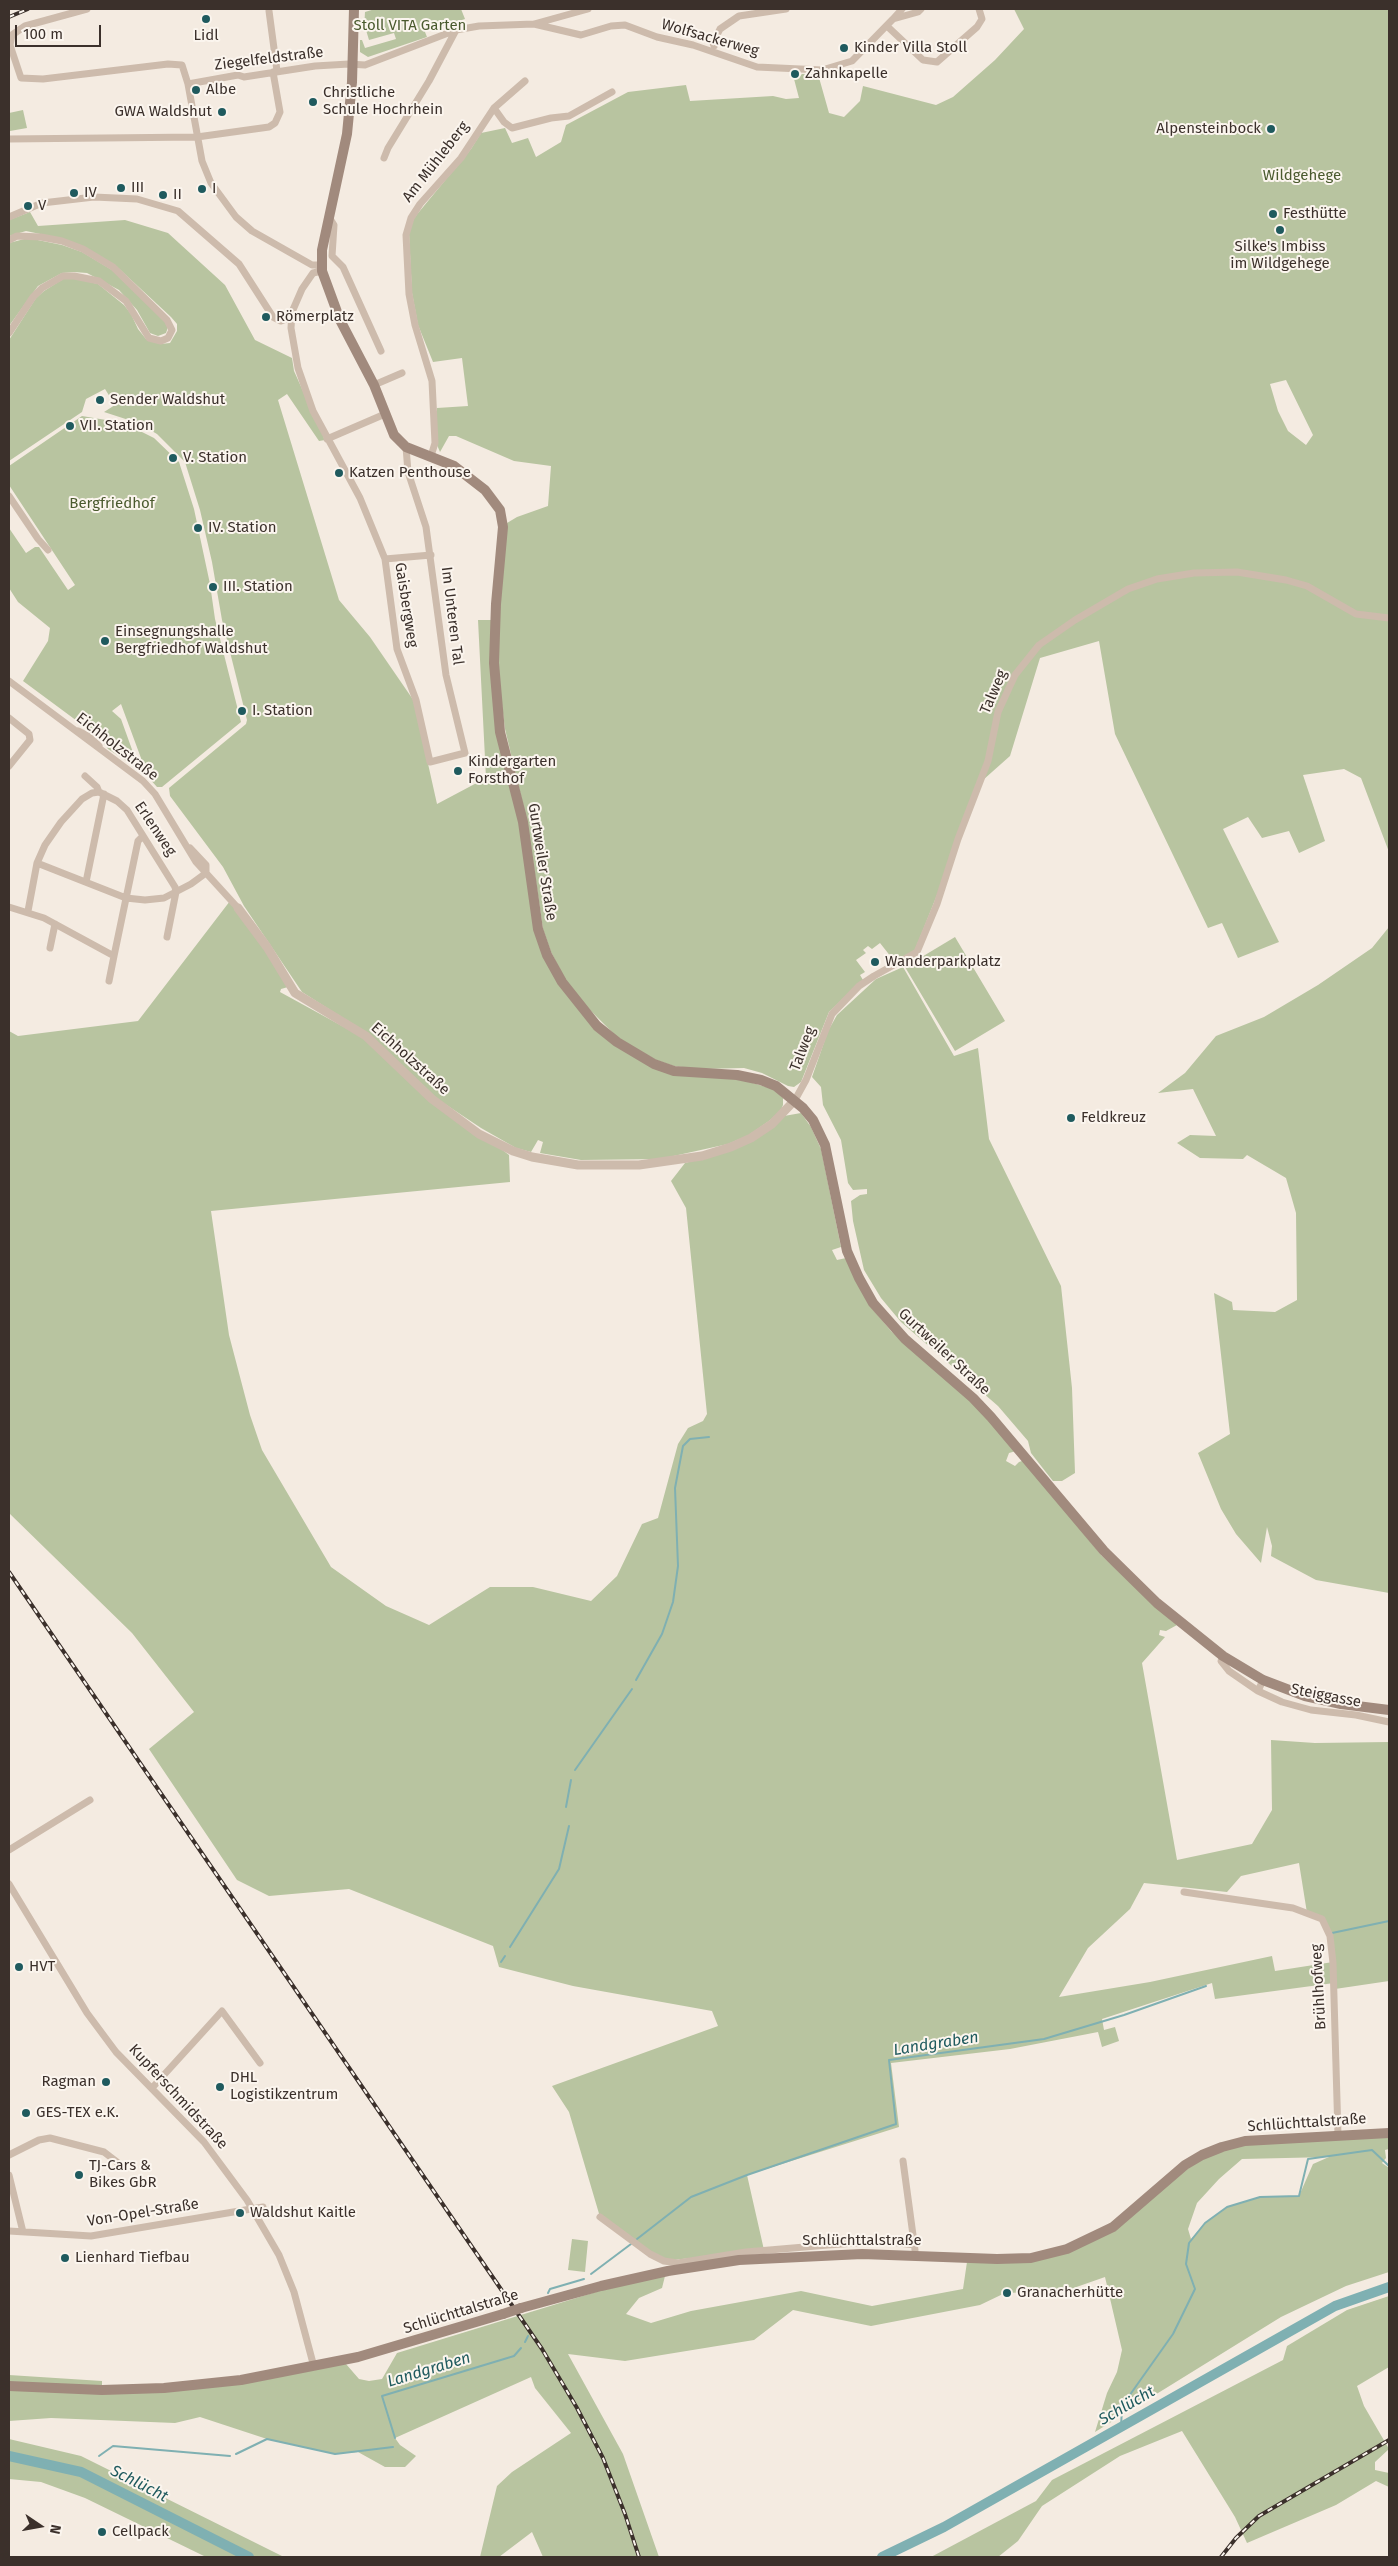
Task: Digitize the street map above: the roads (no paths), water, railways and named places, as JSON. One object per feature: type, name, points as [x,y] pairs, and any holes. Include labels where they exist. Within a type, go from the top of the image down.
[{"type":"main road","name":"Gurtweiler Straße","points":[[354,9],[353,64],[348,134],[329,216],[321,268],[340,320],[374,385],[394,435],[406,446],[446,461],[470,478],[497,504],[502,515],[494,663],[500,732],[523,822],[532,898],[538,929],[547,955],[562,982],[597,1026],[617,1042],[654,1064],[674,1071],[737,1074],[754,1078],[776,1086],[795,1100],[814,1120],[821,1134],[829,1156],[838,1214],[848,1251],[859,1278],[873,1303],[905,1339],[973,1398],[1104,1551],[1129,1578],[1187,1630],[1222,1656],[1263,1680],[1304,1696],[1342,1704],[1389,1710]]},
{"type":"main road","name":"Schlüchttalstraße","points":[[9,2386],[102,2390],[164,2388],[242,2380],[314,2367],[397,2347],[521,2308],[611,2284],[740,2260],[915,2250],[997,2259],[1031,2258],[1067,2249],[1113,2227],[1185,2165],[1202,2155],[1245,2141],[1389,2133]]},
{"type":"street","points":[[87,9],[26,26],[12,35],[10,45],[21,78],[43,78],[168,64],[182,65],[188,84],[202,161],[211,183],[236,217],[252,231],[285,251],[321,268]]},
{"type":"street","points":[[534,24],[588,9]]},
{"type":"street","points":[[714,46],[712,43],[720,30],[739,16],[786,9]]},
{"type":"street","name":"Wolfsackerweg","points":[[534,24],[580,35],[611,26],[624,25],[656,37],[693,44],[757,67],[809,70],[833,68],[852,61],[888,26],[902,9]]},
{"type":"street","points":[[893,19],[922,9]]},
{"type":"street","points":[[888,26],[923,60],[937,62],[977,27],[982,19],[979,9]]},
{"type":"street","points":[[9,139],[197,137],[269,127],[276,123],[280,112],[269,11]]},
{"type":"street","name":"Ziegelfeldstraße","points":[[188,84],[238,74],[244,77],[275,71],[353,64],[365,66],[456,30],[479,26],[534,24]]},
{"type":"street","points":[[384,158],[456,30]]},
{"type":"street","name":"Am Mühleberg","points":[[431,456],[435,443],[432,381],[415,325],[407,278],[406,234],[411,218],[420,204],[461,158],[494,108],[525,81]]},
{"type":"street","points":[[494,108],[504,122],[512,128],[551,118],[569,116],[612,92]]},
{"type":"street","points":[[9,216],[42,203],[94,197],[137,199],[178,211],[239,264],[272,317],[281,322],[290,317],[302,289],[312,273],[321,268]]},
{"type":"street","name":"Gurtweiler Straße","points":[[329,216],[334,225],[332,256],[343,267],[381,351]]},
{"type":"street","points":[[9,240],[16,236],[41,237],[62,241],[84,249],[113,267],[167,320],[172,330],[164,340],[149,338],[126,301],[98,281],[74,276],[63,276],[42,288],[33,297],[9,333]]},
{"type":"street","name":"Gaisbergweg","points":[[290,317],[298,368],[313,411],[360,498],[385,559],[397,649],[416,700],[430,762]]},
{"type":"street","points":[[374,385],[402,373]]},
{"type":"street","points":[[327,438],[385,414]]},
{"type":"street","name":"Im Unteren Tal","points":[[406,446],[408,472],[426,527],[431,555],[446,675],[466,753],[430,762]]},
{"type":"street","points":[[9,496],[38,539],[48,550]]},
{"type":"street","points":[[385,559],[431,555]]},
{"type":"street","name":"Talweg","points":[[795,1100],[806,1080],[832,1014],[859,986],[918,952],[988,761],[998,712],[1015,675],[1039,645],[1075,620],[1128,589],[1157,579],[1194,573],[1237,572],[1286,580],[1307,586],[1356,614],[1389,618]]},
{"type":"street","name":"Eichholzstraße","points":[[10,684],[143,781],[155,794],[186,846],[200,857],[206,865],[206,874],[238,908],[267,947],[295,993],[366,1036],[432,1099],[479,1134],[513,1151],[532,1157],[578,1165],[638,1165],[667,1162],[709,1154],[751,1138],[772,1124],[795,1100]]},
{"type":"street","points":[[9,718],[29,734],[30,740],[9,766]]},
{"type":"street","name":"Erlenweg","points":[[85,776],[98,787],[101,793],[127,810],[166,871],[176,892]]},
{"type":"street","points":[[28,911],[37,863],[45,845],[61,822],[82,799],[92,792],[101,793],[86,882]]},
{"type":"street","points":[[109,981],[138,841],[143,836]]},
{"type":"street","points":[[37,863],[126,898],[164,898],[206,874]]},
{"type":"street","points":[[168,936],[176,892]]},
{"type":"street","points":[[9,907],[28,911],[114,956]]},
{"type":"street","points":[[50,948],[55,924]]},
{"type":"street","name":"Steiggasse","points":[[1222,1656],[1221,1661],[1229,1671],[1258,1691],[1282,1702],[1311,1710],[1356,1715],[1389,1722]]},
{"type":"street","points":[[1258,1691],[1263,1680]]},
{"type":"street","points":[[9,1850],[90,1800]]},
{"type":"street","name":"Kupferschmidstraße","points":[[9,1884],[87,2012],[116,2052],[204,2142],[252,2209],[279,2255],[294,2292],[314,2367]]},
{"type":"street","name":"Brühlhofweg","points":[[1184,1892],[1293,1908],[1322,1919],[1330,1936],[1333,1963],[1338,2135]]},
{"type":"street","points":[[152,2088],[222,2011],[260,2063]]},
{"type":"street","points":[[9,2155],[39,2140],[50,2138],[104,2152],[117,2162]]},
{"type":"street","points":[[600,2217],[650,2254],[664,2262],[678,2263],[746,2252],[882,2242],[915,2250],[903,2161]]},
{"type":"street","points":[[9,2175],[23,2232]]},
{"type":"street","name":"Von-Opel-Straße","points":[[9,2231],[91,2236],[263,2207]]},
{"type":"waterway","points":[[636,1680],[662,1634],[673,1602],[678,1566],[675,1488],[683,1446],[690,1439],[709,1437]]},
{"type":"waterway","points":[[575,1770],[632,1689]]},
{"type":"waterway","points":[[566,1807],[571,1780]]},
{"type":"waterway","points":[[510,1947],[559,1869],[569,1826]]},
{"type":"waterway","name":"Landgraben","points":[[1332,1933],[1389,1921]]},
{"type":"waterway","points":[[501,1962],[505,1956]]},
{"type":"waterway","name":"Landgraben","points":[[637,2239],[691,2197],[747,2175],[896,2124],[889,2060],[1044,2039],[1124,2015],[1206,1986]]},
{"type":"waterway","points":[[1121,2428],[1122,2406],[1173,2334],[1195,2289],[1186,2264],[1189,2243],[1205,2223],[1227,2207],[1260,2197],[1299,2196],[1308,2159],[1372,2150],[1389,2166]]},
{"type":"waterway","name":"Landgraben","points":[[591,2274],[631,2244]]},
{"type":"waterway","name":"Landgraben","points":[[548,2293],[550,2289],[584,2279]]},
{"type":"waterway","name":"Schlücht","points":[[882,2557],[944,2527],[1335,2306],[1389,2287]]},
{"type":"waterway","name":"Landgraben","points":[[525,2342],[528,2336]]},
{"type":"waterway","name":"Landgraben","points":[[395,2438],[382,2396],[514,2356],[521,2348]]},
{"type":"waterway","name":"Landgraben","points":[[236,2454],[267,2439],[335,2454],[393,2447]]},
{"type":"waterway","name":"Landgraben","points":[[99,2456],[113,2446],[230,2456]]},
{"type":"waterway","name":"Schlücht","points":[[9,2456],[81,2472],[249,2557]]},
{"type":"railway","points":[[9,17],[28,9]]},
{"type":"railway","points":[[9,1572],[542,2349],[577,2408],[603,2458],[625,2514],[639,2557]]},
{"type":"railway","points":[[1221,2557],[1236,2538],[1259,2516],[1389,2440]]},
{"type":"place","name":"Lidl","points":[[206,19]]},
{"type":"place","name":"Kinder Villa Stoll","points":[[844,48]]},
{"type":"place","name":"Zahnkapelle","points":[[795,74]]},
{"type":"place","name":"Albe","points":[[196,90]]},
{"type":"place","name":"Christliche Schule Hochrhein","points":[[313,102]]},
{"type":"place","name":"GWA Waldshut","points":[[222,112]]},
{"type":"place","name":"Alpensteinbock","points":[[1271,129]]},
{"type":"place","name":"III","points":[[121,188]]},
{"type":"place","name":"I","points":[[202,189]]},
{"type":"place","name":"IV","points":[[74,193]]},
{"type":"place","name":"II","points":[[163,195]]},
{"type":"place","name":"V","points":[[28,206]]},
{"type":"place","name":"Festhütte","points":[[1273,214]]},
{"type":"place","name":"Silke's Imbiss im Wildgehege","points":[[1280,230]]},
{"type":"place","name":"Römerplatz","points":[[266,317]]},
{"type":"place","name":"Sender Waldshut","points":[[100,400]]},
{"type":"place","name":"VII. Station","points":[[70,426]]},
{"type":"place","name":"V. Station","points":[[173,458]]},
{"type":"place","name":"Katzen Penthouse","points":[[339,473]]},
{"type":"place","name":"IV. Station","points":[[198,528]]},
{"type":"place","name":"III. Station","points":[[213,587]]},
{"type":"place","name":"Einsegnungshalle Bergfriedhof Waldshut","points":[[105,641]]},
{"type":"place","name":"I. Station","points":[[242,711]]},
{"type":"place","name":"Kindergarten Forsthof","points":[[458,771]]},
{"type":"place","name":"Wanderparkplatz","points":[[875,962]]},
{"type":"place","name":"Feldkreuz","points":[[1071,1118]]},
{"type":"place","name":"HVT","points":[[19,1967]]},
{"type":"place","name":"Ragman","points":[[106,2082]]},
{"type":"place","name":"DHL Logistikzentrum","points":[[220,2087]]},
{"type":"place","name":"GES-TEX e.K.","points":[[26,2113]]},
{"type":"place","name":"TJ-Cars & Bikes GbR","points":[[79,2175]]},
{"type":"place","name":"Waldshut Kaitle","points":[[240,2213]]},
{"type":"place","name":"Lienhard Tiefbau","points":[[65,2258]]},
{"type":"place","name":"Granacherhütte","points":[[1007,2293]]},
{"type":"place","name":"Cellpack","points":[[102,2532]]},
{"type":"park label","name":"Stoll VITA Garten","points":[[410,26]]},
{"type":"park label","name":"Wildgehege","points":[[1302,176]]},
{"type":"park label","name":"Bergfriedhof","points":[[112,504]]}]
